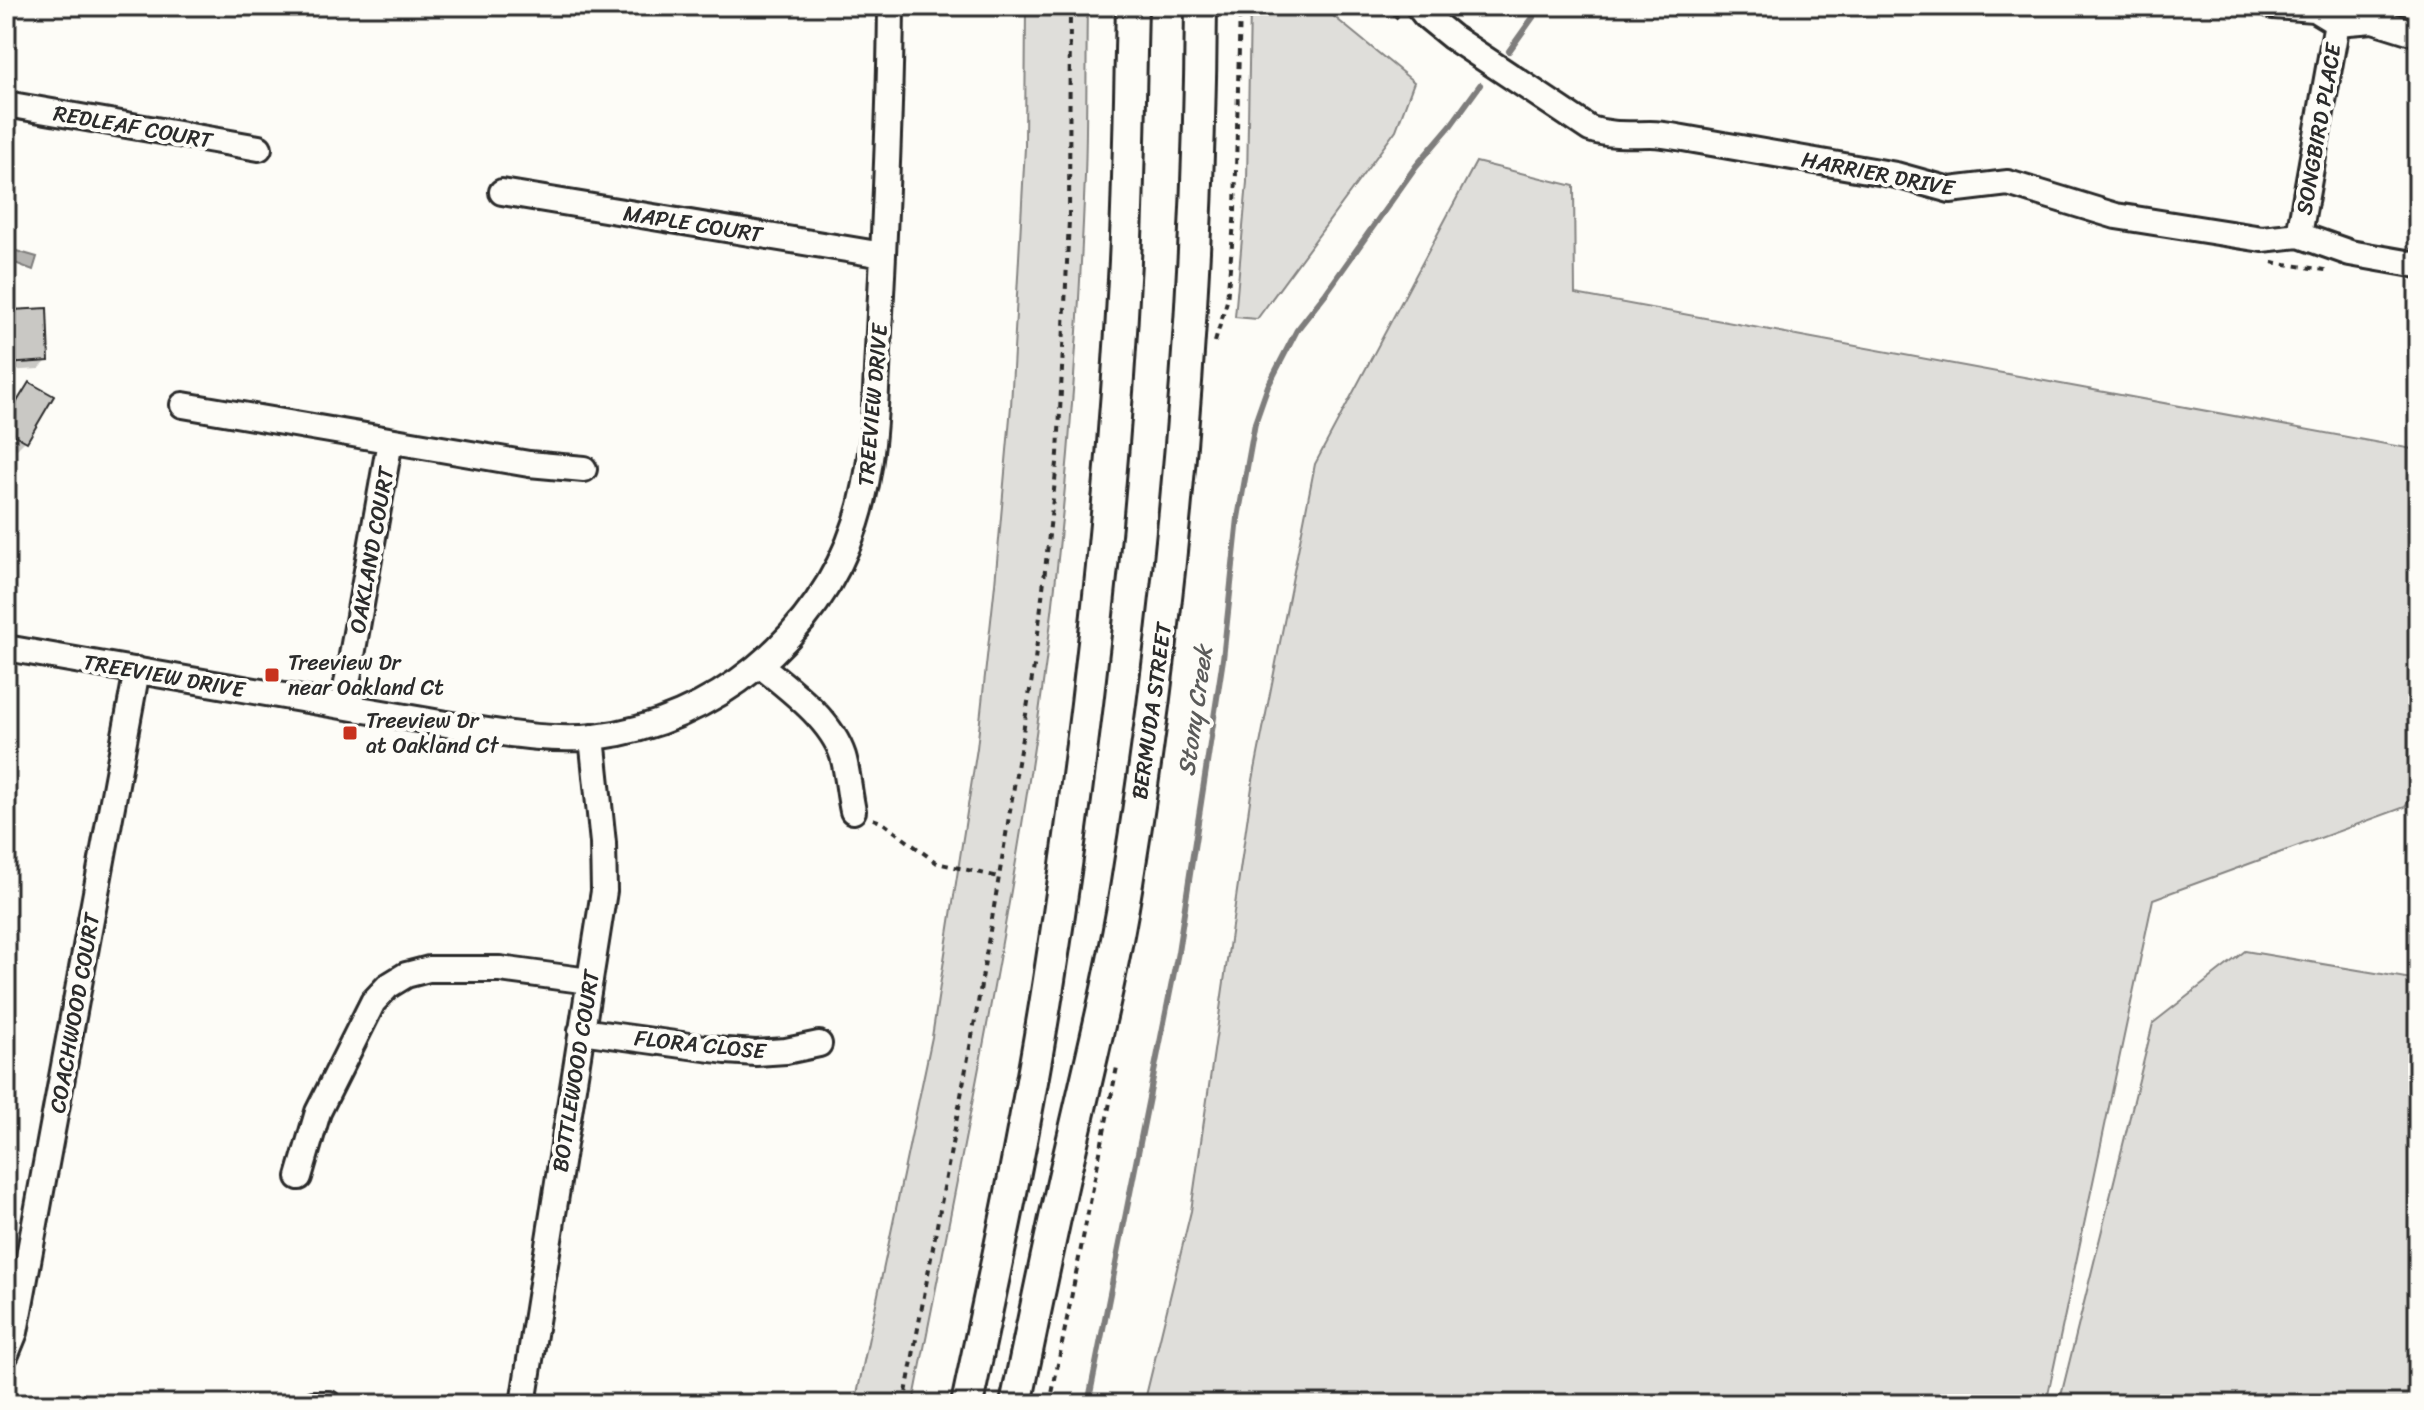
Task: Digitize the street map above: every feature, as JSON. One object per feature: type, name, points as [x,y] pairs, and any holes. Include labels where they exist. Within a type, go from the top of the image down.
[{"type":"main road","points":[[967,1404],[1011,1193],[1047,994],[1090,669],[1108,493],[1122,304],[1132,6]]},
{"type":"main road","name":"BERMUDA STREET","points":[[1016,1404],[1121,912],[1152,712],[1177,484],[1191,298],[1201,6]]},
{"type":"street","name":"TREEVIEW DRIVE","points":[[6,648],[523,736],[560,739],[630,731],[674,717],[733,687],[795,629],[823,592],[844,552],[864,496],[873,437],[889,142],[891,6]]},
{"type":"street","name":"HARRIER DRIVE","points":[[1418,6],[1452,37],[1590,129],[1606,134],[1653,134],[1683,138],[1906,177],[1950,190],[2008,183],[2116,216],[2262,239],[2299,235],[2350,253],[2418,265]]},
{"type":"street","points":[[2273,6],[2314,9],[2337,23],[2373,20],[2418,34]]},
{"type":"street","name":"SONGBIRD PLACE","points":[[2299,235],[2337,23]]},
{"type":"street","name":"REDLEAF COURT","points":[[6,104],[259,148]]},
{"type":"street","name":"MAPLE COURT","points":[[502,192],[883,255]]},
{"type":"street","name":"OAKLAND COURT","points":[[183,405],[529,464],[584,469]]},
{"type":"street","name":"OAKLAND COURT","points":[[343,706],[390,441]]},
{"type":"street","points":[[760,665],[810,708],[835,739],[843,756],[853,811]]},
{"type":"street","name":"COACHWOOD COURT","points":[[6,1354],[18,1317],[137,670]]},
{"type":"street","name":"BOTTLEWOOD COURT","points":[[523,1404],[601,918],[605,868],[592,737]]},
{"type":"street","points":[[299,1177],[318,1112],[373,1002],[388,986],[406,975],[429,969],[500,969],[589,981]]},
{"type":"street","name":"FLORA CLOSE","points":[[581,1031],[741,1052],[786,1051],[819,1044]]},
{"type":"street","points":[[314,1404],[329,1404]]},
{"type":"path","points":[[904,1404],[977,1009],[1035,660],[1058,454],[1069,220],[1070,6]]},
{"type":"path","points":[[853,811],[883,823],[937,863],[999,877]]},
{"type":"shaded area","points":[[1026,6],[1087,6],[1086,155],[1078,311],[1063,513],[1048,646],[1026,800],[996,973],[913,1404],[855,1404],[932,1037],[977,748],[1011,406],[1025,147]]},
{"type":"shaded area","points":[[1250,6],[1321,6],[1414,82],[1396,130],[1257,319],[1235,317],[1247,182]]},
{"type":"shaded area","points":[[1476,162],[1574,186],[1575,294],[2418,450],[2418,787],[2405,807],[2153,899],[2046,1404],[1144,1404],[1191,1211],[1253,780],[1315,464]]},
{"type":"shaded area","points":[[6,248],[37,257],[33,270],[6,262]]},
{"type":"shaded area","points":[[2245,951],[2418,980],[2418,1404],[2059,1404],[2153,1023]]},
{"type":"building","points":[[47,308],[49,361],[6,364],[6,340],[13,340],[12,310]]},
{"type":"building","points":[[29,382],[54,396],[27,442],[6,430],[6,400],[15,405]]},
{"type":"waterway","name":"Stony Creek","points":[[1509,51],[1541,6]]},
{"type":"waterway","name":"Stony Creek","points":[[1088,1404],[1178,952],[1223,659],[1238,518],[1255,423],[1268,386],[1297,330],[1416,166],[1480,85]]},
{"type":"place","name":"Treeview Dr near Oakland Ct","points":[[272,675]]},
{"type":"place","name":"Treeview Dr at Oakland Ct","points":[[350,733]]}]
